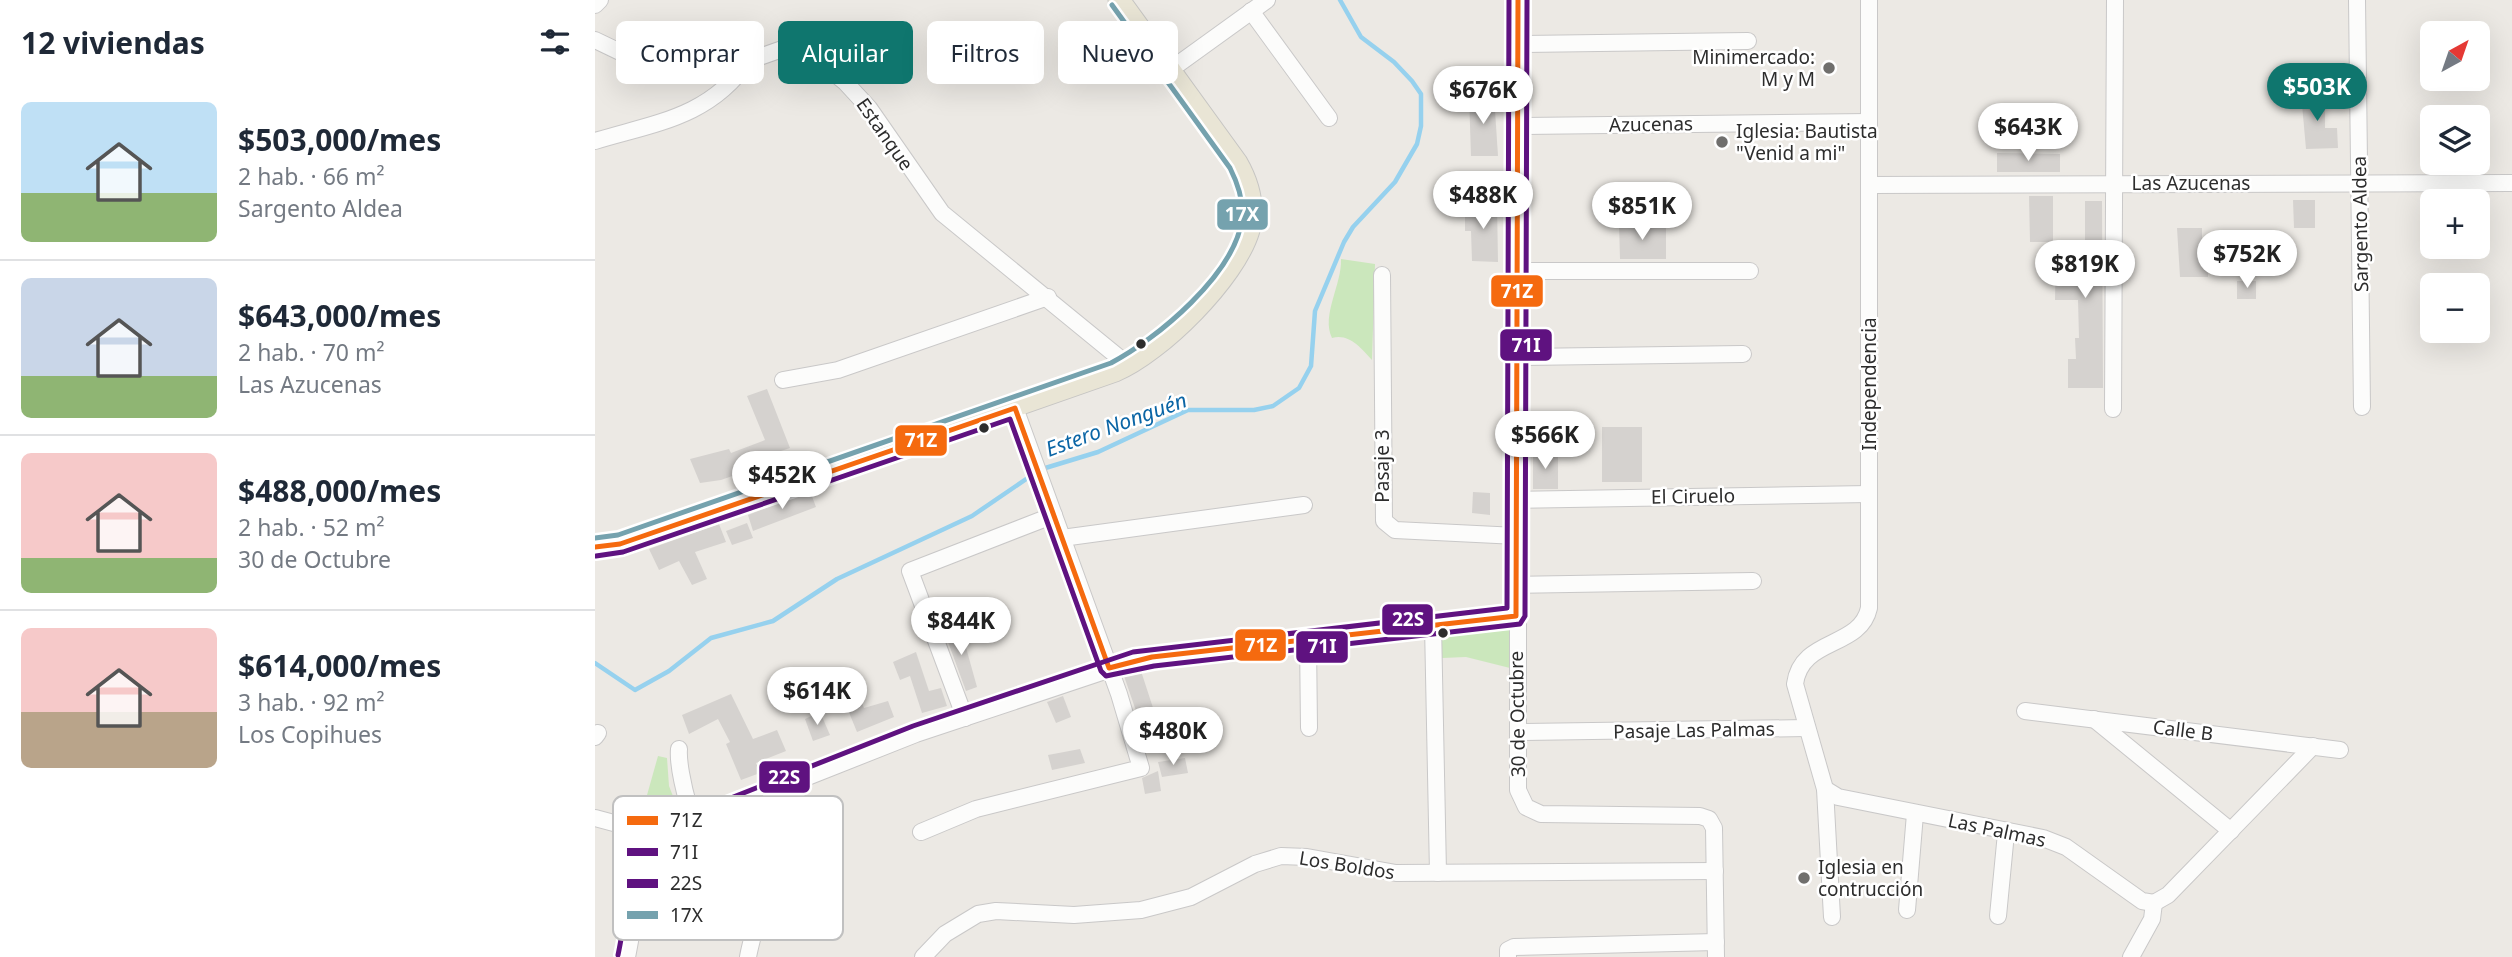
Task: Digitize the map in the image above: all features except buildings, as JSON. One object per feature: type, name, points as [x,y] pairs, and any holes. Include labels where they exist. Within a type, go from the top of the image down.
[{"type":"main road","points":[[1119,0],[1134,21]]},
{"type":"main road","points":[[595,547],[620,544],[1015,408],[1128,365],[1164,340],[1212,289],[1239,251],[1251,218],[1249,190],[1242,172],[1178,81]]},
{"type":"street","points":[[595,5],[600,0]]},
{"type":"street","points":[[1178,64],[1267,0]]},
{"type":"street","name":"30 de Octubre","points":[[1518,0],[1518,790],[1522,802],[1530,810],[1541,814],[1705,817],[1714,828],[1716,950]]},
{"type":"street","name":"Independencia","points":[[1806,728],[1795,691],[1799,669],[1815,650],[1860,628],[1867,616],[1869,0]]},
{"type":"street","points":[[2113,409],[2115,0]]},
{"type":"street","name":"Sargento Aldea","points":[[2357,0],[2362,407]]},
{"type":"street","points":[[1251,12],[1329,118]]},
{"type":"street","name":"Estanque","points":[[595,40],[616,50]]},
{"type":"street","points":[[1518,44],[1748,41]]},
{"type":"street","name":"Estanque","points":[[764,55],[785,48],[811,54],[845,82],[869,107],[942,213],[1128,365]]},
{"type":"street","points":[[595,141],[700,108],[723,92],[729,84]]},
{"type":"street","name":"Azucenas","points":[[1518,126],[1869,122]]},
{"type":"street","name":"Las Azucenas","points":[[1869,185],[2512,183]]},
{"type":"street","points":[[1517,271],[1751,271]]},
{"type":"street","name":"Pasaje 3","points":[[1382,275],[1384,521],[1395,530],[1517,536]]},
{"type":"street","points":[[783,380],[838,370],[1048,297]]},
{"type":"street","points":[[1517,357],[1743,354]]},
{"type":"street","points":[[921,832],[976,809],[1142,768],[1109,668],[1015,408]]},
{"type":"street","name":"El Ciruelo","points":[[1517,500],[1869,494]]},
{"type":"street","points":[[1062,538],[1304,505]]},
{"type":"street","points":[[965,718],[910,571],[1054,514]]},
{"type":"street","points":[[1516,585],[1753,582]]},
{"type":"street","points":[[759,796],[965,718],[1109,668],[1152,657],[1516,617]]},
{"type":"street","points":[[1433,625],[1438,873]]},
{"type":"street","points":[[1308,640],[1309,728]]},
{"type":"street","name":"Calle B","points":[[2025,711],[2340,750]]},
{"type":"street","points":[[2093,719],[2231,831]]},
{"type":"street","points":[[1806,728],[1825,789],[1832,917]]},
{"type":"street","name":"Pasaje Las Palmas","points":[[1518,732],[1806,728]]},
{"type":"street","points":[[2131,957],[2152,919],[2154,903],[2168,895],[2312,747]]},
{"type":"street","points":[[679,750],[680,779],[686,796]]},
{"type":"street","name":"Las Palmas","points":[[1825,789],[1839,797],[2006,833],[2043,838],[2066,847],[2142,901],[2154,903]]},
{"type":"street","points":[[1907,910],[1915,814]]},
{"type":"street","points":[[595,818],[613,823]]},
{"type":"street","points":[[1998,916],[2006,833]]},
{"type":"street","name":"Los Boldos","points":[[923,957],[945,934],[978,914],[996,911],[1075,915],[1141,911],[1191,897],[1255,864],[1281,856],[1307,857],[1371,871],[1715,871]]},
{"type":"street","points":[[1508,957],[1509,950],[1514,947],[1716,950]]},
{"type":"green space","points":[[1341,259],[1375,264],[1372,360],[1349,340],[1332,338],[1329,329],[1330,310]]},
{"type":"green space","points":[[1514,619],[1510,668],[1466,657],[1442,658],[1437,628]]},
{"type":"green space","points":[[658,756],[667,758],[669,786],[673,796],[647,796]]},
{"type":"waterway","name":"Estero Nonguén","points":[[1042,469],[1098,452],[1188,410],[1254,410],[1273,406],[1299,388],[1311,366],[1315,311],[1344,242],[1353,227],[1395,182],[1417,144],[1421,126],[1421,94],[1394,62],[1361,37],[1340,0]]},
{"type":"waterway","name":"Estero Nonguén","points":[[595,663],[635,690],[669,671],[711,638],[773,621],[837,579],[972,516],[1035,473]]},
{"type":"transit line","name":"22S","points":[[736,796],[913,726],[1133,652],[1507,608],[1509,0]]},
{"type":"transit line","name":"71Z","points":[[595,547],[620,544],[1015,408],[1109,668],[1152,657],[1516,616],[1518,0]]},
{"type":"transit line","name":"71I","points":[[596,556],[623,552],[1010,419],[1101,671],[1106,676],[1154,666],[1520,624],[1525,616],[1527,0]]},
{"type":"transit line","name":"17X","points":[[595,538],[618,535],[1111,363],[1150,338],[1191,303],[1210,282],[1236,240],[1242,219],[1240,193],[1230,168],[1112,5]]},
{"type":"transit line","name":"22S","points":[[618,955],[621,940]]},
{"type":"place","name":"Minimercado: M y M","points":[[1829,68]]},
{"type":"place","name":"Iglesia: Bautista \"Venid a mi\"","points":[[1722,142]]},
{"type":"place","name":"Iglesia en contrucción","points":[[1804,878]]}]
